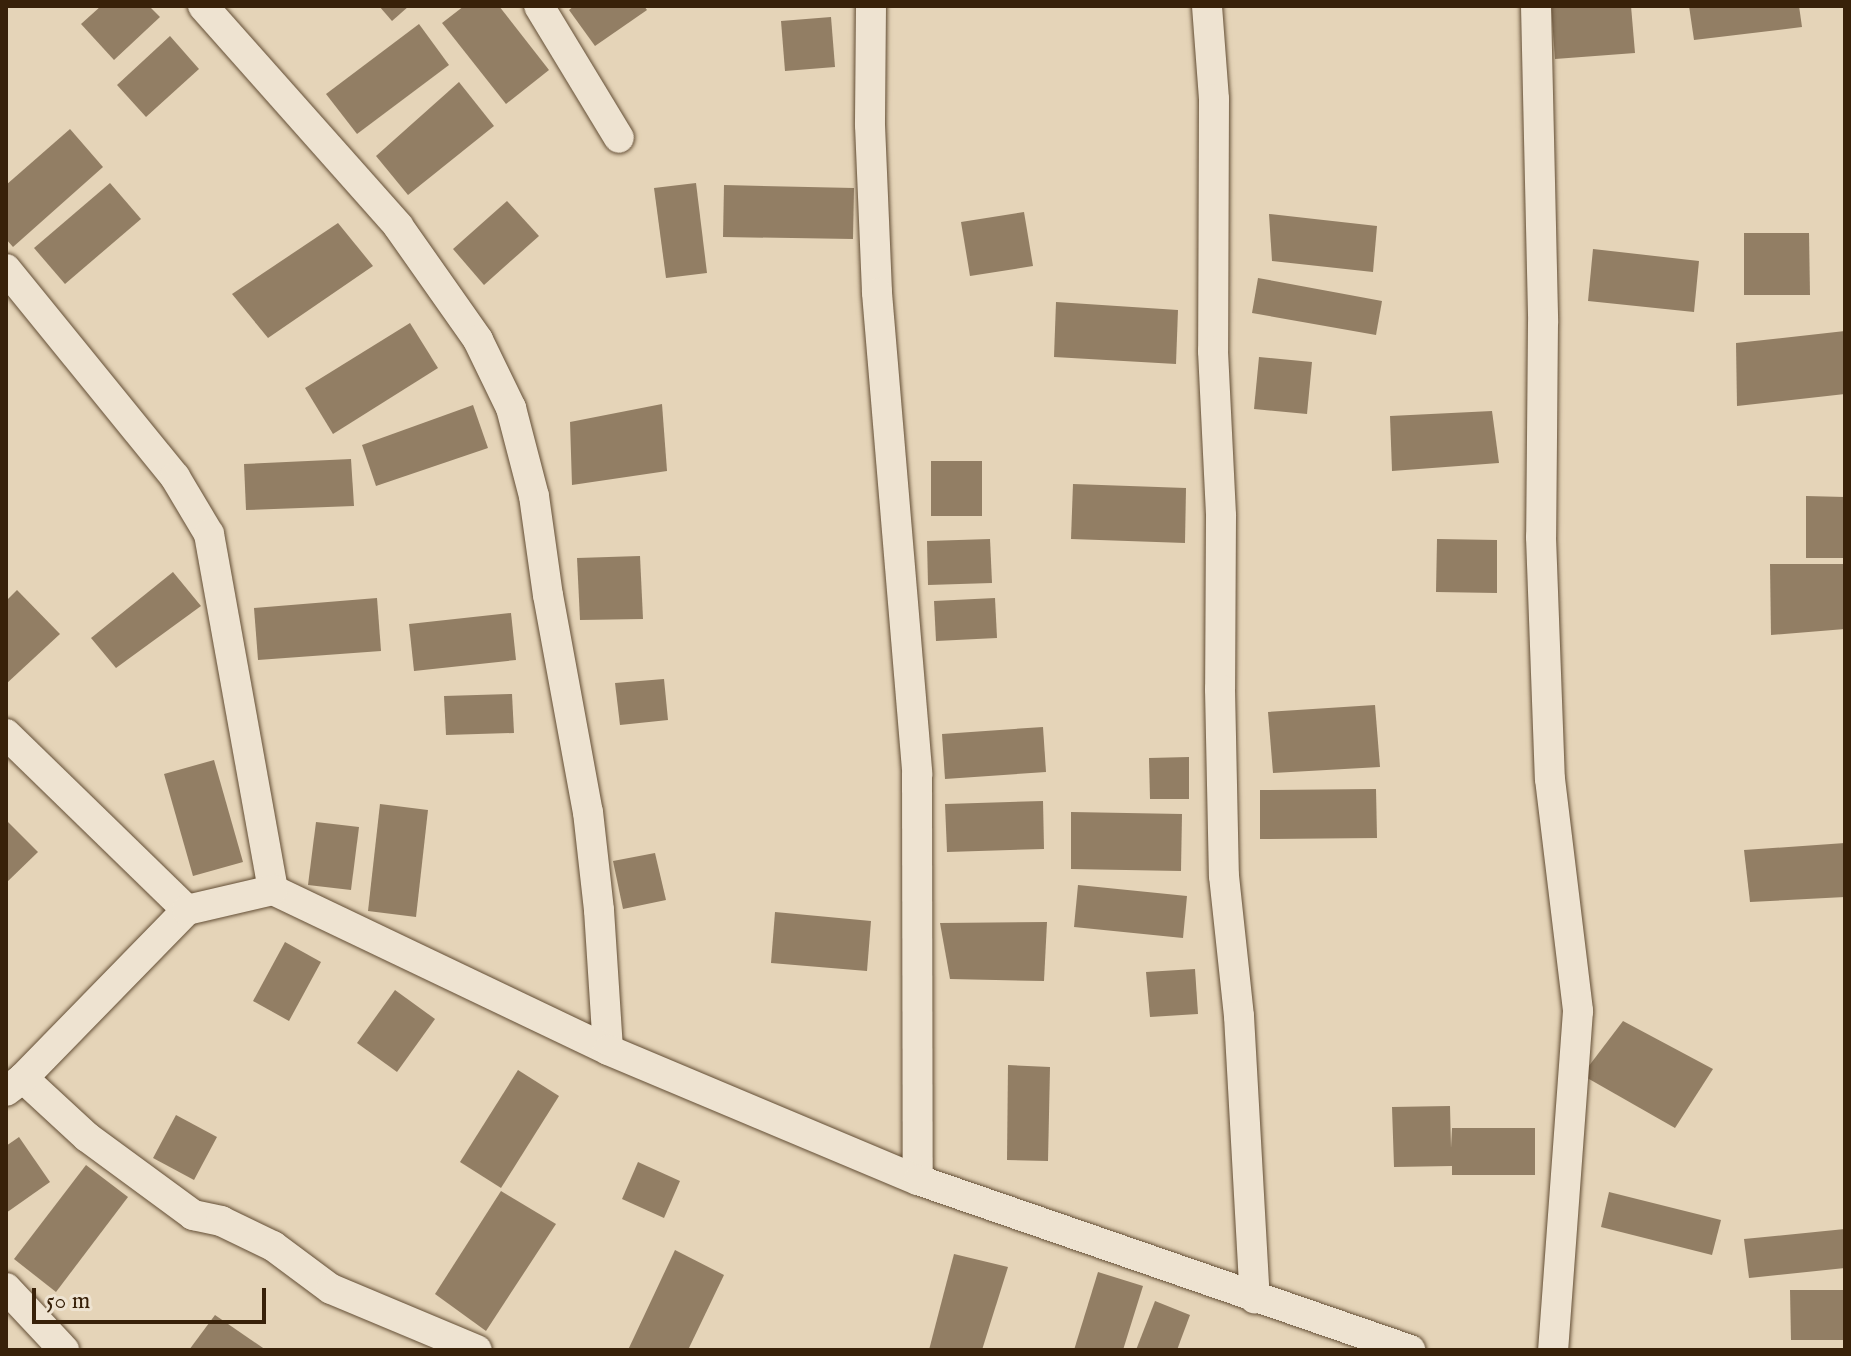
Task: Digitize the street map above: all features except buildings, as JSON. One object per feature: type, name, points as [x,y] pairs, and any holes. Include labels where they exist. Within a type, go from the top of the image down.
[{"type":"street","points":[[203,6],[398,226],[478,340],[511,408],[534,496],[548,595],[588,812],[599,910],[608,1050]]},
{"type":"street","points":[[539,6],[619,138]]},
{"type":"street","points":[[871,6],[870,125],[877,293],[917,773],[918,1180]]},
{"type":"street","points":[[1207,6],[1214,99],[1213,351],[1221,516],[1220,689],[1224,876],[1239,1016],[1255,1299]]},
{"type":"street","points":[[1536,6],[1543,323],[1541,537],[1550,779],[1578,1011],[1553,1350]]},
{"type":"street","points":[[6,269],[175,477],[209,534],[273,890]]},
{"type":"street","points":[[6,734],[187,910]]},
{"type":"street","points":[[477,1350],[331,1289],[273,1246],[221,1221],[193,1215],[15,1085],[187,910],[273,890],[608,1050],[918,1180],[1255,1299],[1410,1350]]},
{"type":"street","points":[[6,1288],[64,1350]]}]
